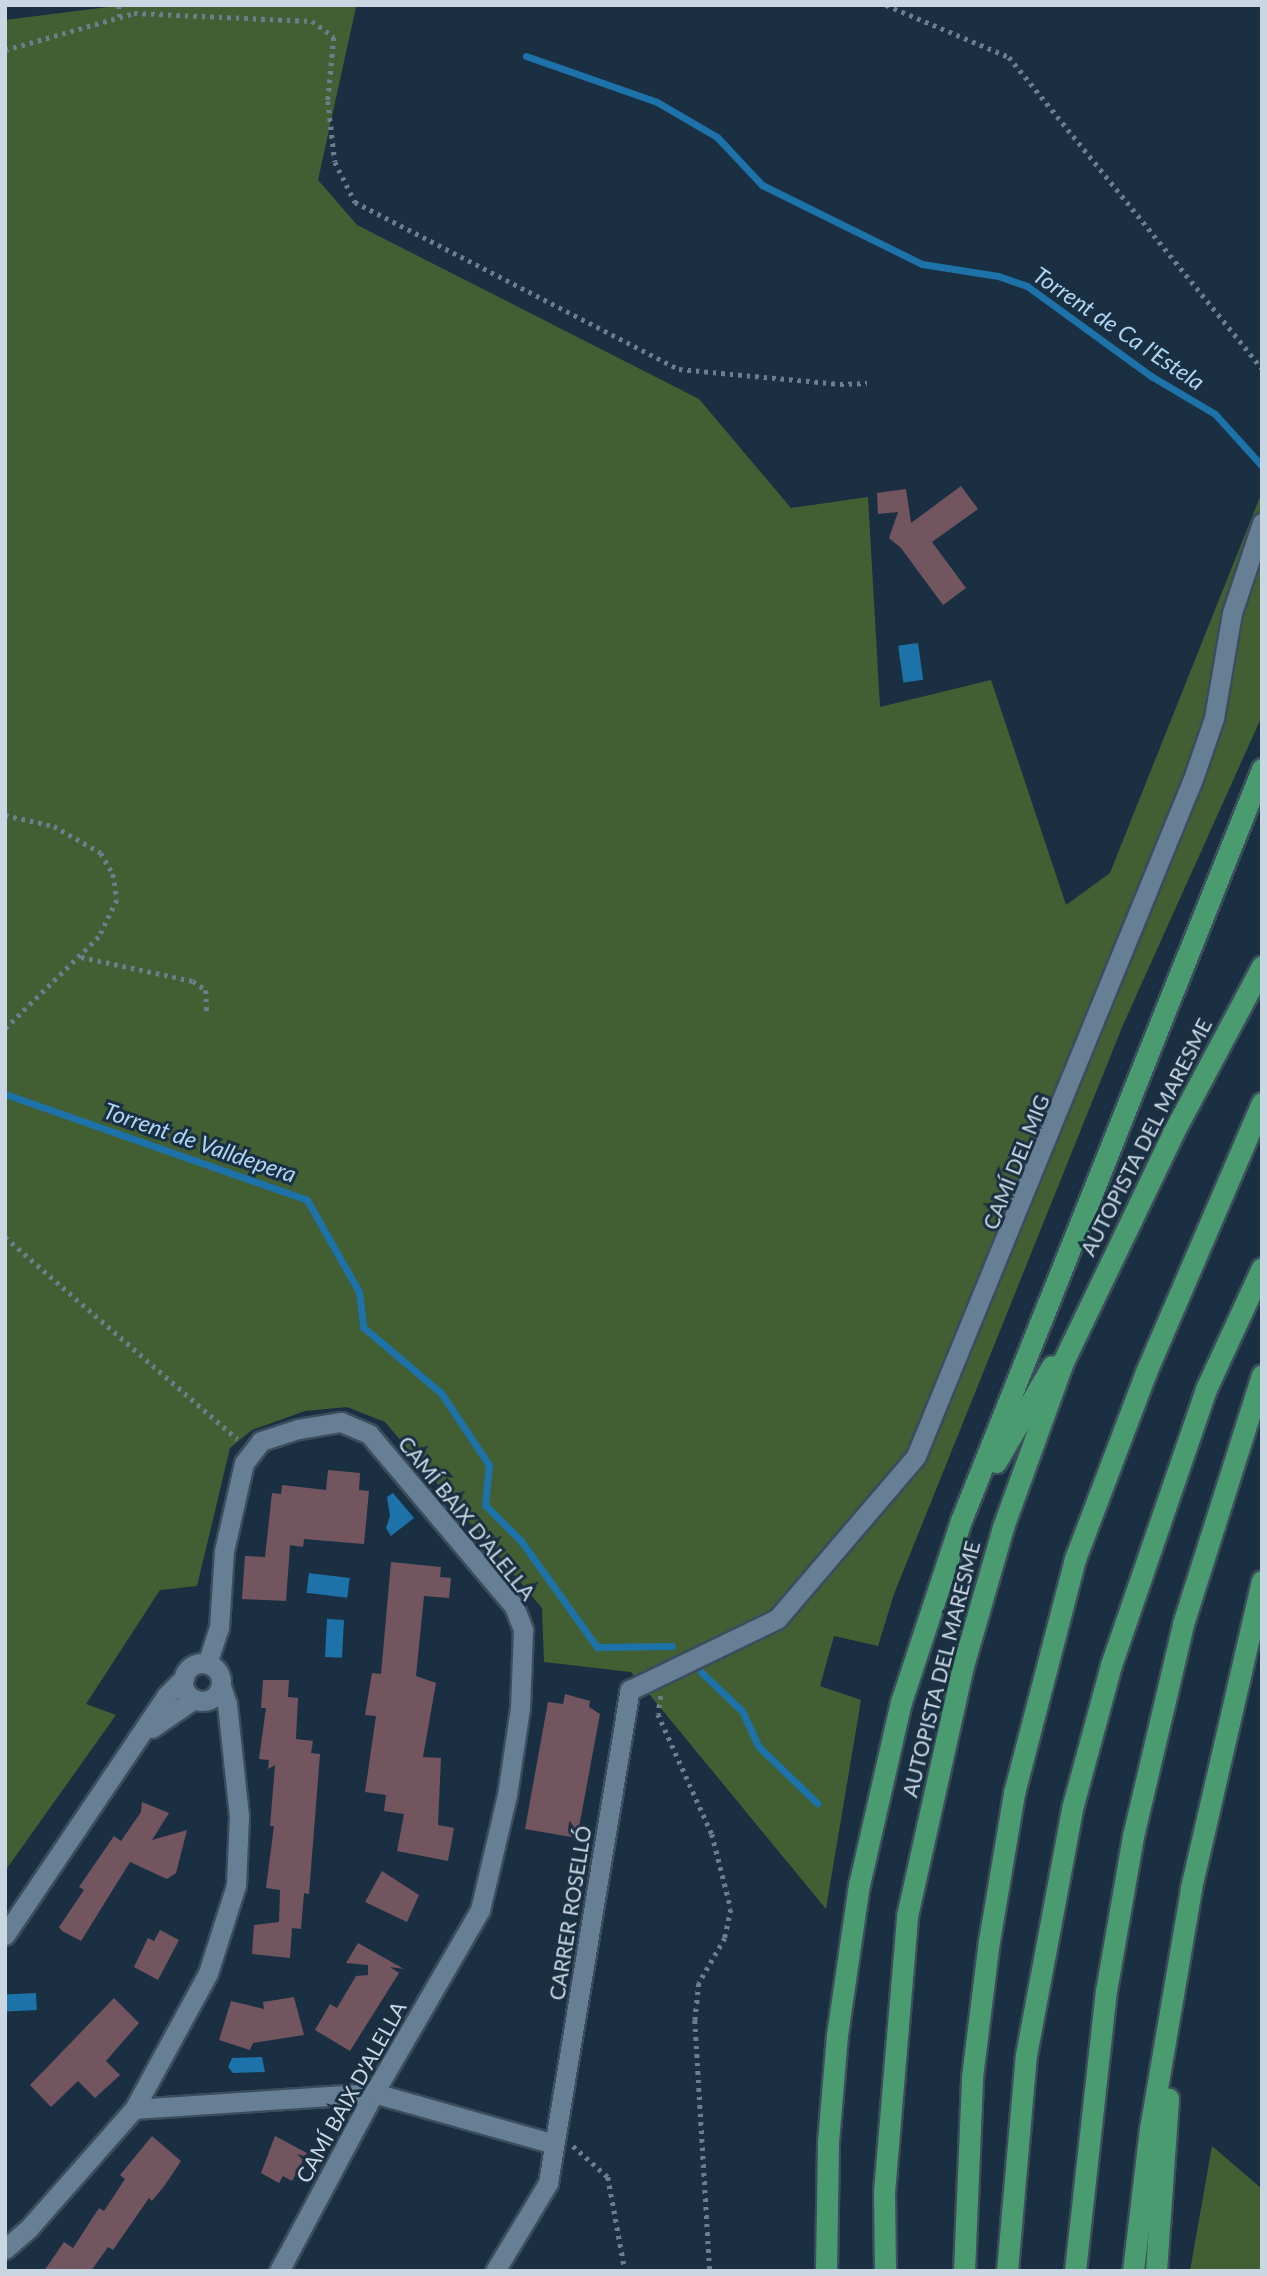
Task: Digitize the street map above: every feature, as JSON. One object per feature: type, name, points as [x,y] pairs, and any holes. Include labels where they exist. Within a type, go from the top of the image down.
[{"type":"highway","points":[[825,2271],[828,2142],[837,2035],[859,1885],[901,1702],[962,1518],[1262,769]]},
{"type":"highway","name":"AUTOPISTA DEL MARESME","points":[[886,2271],[884,2192],[907,1916],[963,1666],[1003,1527],[1063,1362],[1091,1300],[1262,966]]},
{"type":"highway","points":[[964,2271],[972,2077],[1014,1793],[1075,1559],[1146,1372],[1262,1103]]},
{"type":"highway","points":[[1007,2271],[1026,2055],[1073,1805],[1111,1665],[1206,1389],[1262,1268]]},
{"type":"highway","points":[[962,1518],[1091,1300]]},
{"type":"highway","points":[[1075,2271],[1105,1991],[1133,1836],[1183,1624],[1262,1375]]},
{"type":"highway","points":[[1133,2271],[1177,1963],[1262,1581]]},
{"type":"highway","points":[[1156,2271],[1177,1963]]},
{"type":"street","name":"CAMÍ DEL MIG","points":[[630,1690],[777,1619],[916,1456],[1111,990],[1193,779],[1214,718],[1232,614],[1262,523]]},
{"type":"street","name":"CAMÍ BAIX D'ALELLA","points":[[251,1451],[261,1441],[298,1429],[341,1422],[358,1426],[514,1606],[523,1630],[520,1708],[511,1770],[480,1910],[374,2093],[279,2271]]},
{"type":"street","points":[[207,1664],[219,1628],[224,1551],[244,1463],[251,1451]]},
{"type":"street","points":[[5,1935],[143,1735],[167,1695],[191,1668],[207,1664],[216,1670],[228,1704],[239,1816],[236,1885],[208,1973],[134,2109],[29,2228],[5,2249]]},
{"type":"street","points":[[185,1677],[184,1687],[199,1700],[231,1746]]},
{"type":"street","points":[[143,1735],[199,1700],[215,1696],[220,1686]]},
{"type":"street","name":"CARRER ROSELLÓ","points":[[495,2271],[541,2200],[555,2138],[630,1690]]},
{"type":"street","points":[[134,2109],[374,2093],[555,2138]]},
{"type":"path","points":[[119,5],[120,17]]},
{"type":"path","points":[[886,5],[1009,57],[1262,368]]},
{"type":"path","points":[[5,50],[134,13],[312,21],[334,37],[328,102],[335,162],[355,202],[679,369],[840,384],[867,383]]},
{"type":"path","points":[[5,815],[54,826],[100,853],[109,864],[117,884],[114,915],[80,957],[5,1029]]},
{"type":"path","points":[[80,957],[193,981],[206,990],[207,1015]]},
{"type":"path","points":[[5,1237],[251,1451]]},
{"type":"path","points":[[664,1673],[657,1714],[712,1834],[731,1909],[725,1938],[699,1983],[695,2020],[710,2271]]},
{"type":"path","points":[[555,2138],[608,2177],[625,2271]]},
{"type":"green space","points":[[124,5],[356,7],[318,180],[357,225],[699,399],[791,508],[868,497],[880,707],[991,680],[1066,905],[1110,873],[1262,492],[1262,716],[1123,1025],[894,1594],[878,1646],[834,1636],[820,1686],[861,1700],[826,1909],[631,1672],[544,1662],[542,1608],[385,1422],[347,1407],[305,1411],[252,1430],[230,1448],[197,1586],[160,1590],[86,1704],[116,1715],[5,1871],[5,20]]},
{"type":"green space","points":[[1212,2146],[1262,2189],[1262,2271],[1190,2271]]},
{"type":"water","points":[[918,643],[923,680],[903,682],[898,646]]},
{"type":"water","points":[[393,1493],[414,1518],[391,1536],[386,1528],[390,1516],[387,1497]]},
{"type":"water","points":[[309,1573],[350,1578],[347,1598],[307,1593]]},
{"type":"water","points":[[327,1619],[344,1620],[342,1658],[325,1657]]},
{"type":"water","points":[[36,1993],[37,2010],[6,2012],[5,1995]]},
{"type":"water","points":[[262,2057],[265,2072],[233,2073],[228,2067],[232,2058]]},
{"type":"building","points":[[961,486],[978,509],[932,542],[966,588],[943,605],[901,548],[889,538],[898,512],[878,514],[877,493],[906,489],[911,523]]},
{"type":"building","points":[[328,1470],[360,1473],[359,1490],[369,1491],[364,1544],[304,1539],[303,1547],[290,1545],[286,1601],[242,1599],[245,1556],[265,1557],[272,1493],[281,1494],[282,1485],[326,1490]]},
{"type":"building","points":[[391,1562],[441,1567],[440,1577],[451,1578],[449,1598],[424,1596],[416,1676],[436,1683],[423,1757],[441,1758],[438,1825],[454,1828],[448,1861],[397,1851],[404,1814],[384,1811],[386,1795],[365,1792],[376,1716],[365,1715],[372,1673],[381,1674]]},
{"type":"building","points":[[263,1680],[289,1680],[288,1697],[298,1698],[296,1739],[313,1741],[311,1753],[320,1754],[309,1894],[304,1893],[301,1929],[292,1928],[290,1958],[252,1954],[254,1925],[279,1922],[280,1890],[266,1888],[274,1826],[270,1826],[275,1765],[268,1769],[269,1760],[259,1759],[266,1708],[261,1708]]},
{"type":"building","points":[[565,1694],[590,1701],[589,1707],[600,1714],[577,1838],[525,1829],[548,1702],[563,1704]]},
{"type":"building","points":[[142,1802],[169,1813],[152,1840],[187,1830],[176,1873],[167,1879],[130,1862],[81,1941],[59,1927],[84,1890],[79,1887],[114,1836],[121,1841],[141,1812]]},
{"type":"building","points":[[382,1871],[419,1895],[407,1922],[365,1902]]},
{"type":"building","points":[[160,1930],[179,1940],[158,1980],[134,1967],[148,1938],[154,1941]]},
{"type":"building","points":[[358,1943],[404,1969],[390,1967],[399,1973],[350,2051],[315,2030],[330,2004],[337,2008],[356,1976],[368,1975],[368,1965],[346,1963]]},
{"type":"building","points":[[294,1997],[304,2035],[253,2043],[250,2050],[219,2040],[231,2001],[264,2009],[263,2002]]},
{"type":"building","points":[[114,1998],[139,2023],[106,2061],[120,2075],[95,2098],[78,2081],[51,2107],[30,2085]]},
{"type":"building","points":[[152,2136],[181,2161],[152,2201],[149,2198],[113,2250],[108,2247],[91,2271],[44,2271],[64,2242],[73,2248],[99,2208],[104,2211],[125,2179],[120,2175]]},
{"type":"building","points":[[275,2136],[307,2153],[292,2181],[283,2176],[279,2183],[261,2173]]},
{"type":"waterway","name":"Torrent de Ca l'Estela","points":[[526,56],[657,102],[717,137],[762,185],[922,264],[998,276],[1027,286],[1151,376],[1215,414],[1262,466]]},
{"type":"waterway","name":"Torrent de Valldepera","points":[[5,1094],[307,1200],[359,1292],[363,1327],[441,1393],[489,1465],[485,1505],[521,1541],[597,1647],[672,1646]]},
{"type":"waterway","name":"Torrent de Valldepera","points":[[701,1672],[742,1711],[759,1747],[817,1803]]}]
